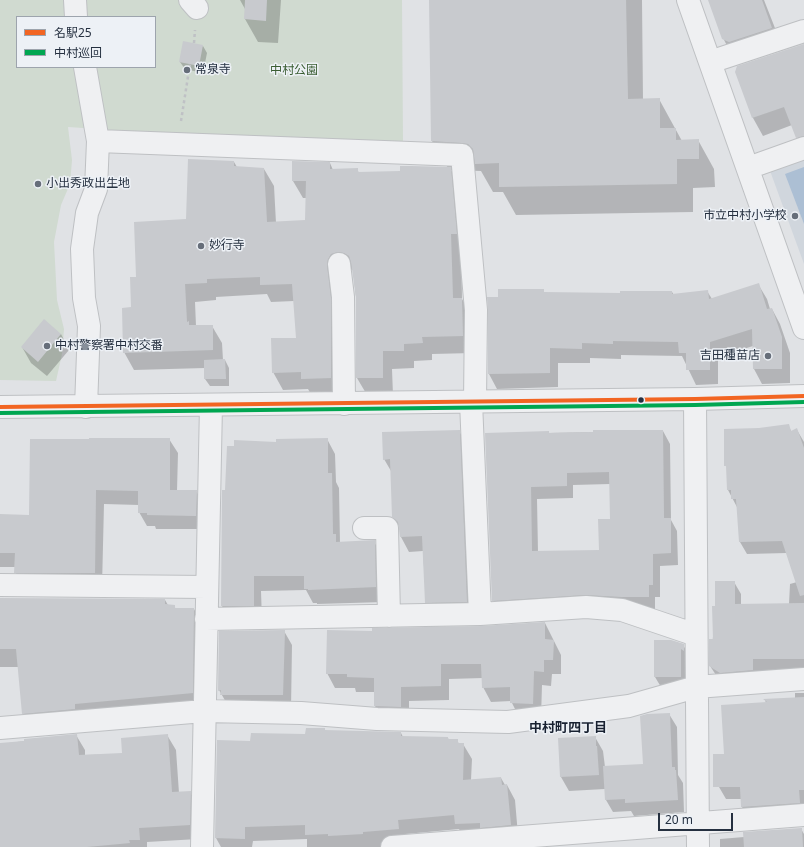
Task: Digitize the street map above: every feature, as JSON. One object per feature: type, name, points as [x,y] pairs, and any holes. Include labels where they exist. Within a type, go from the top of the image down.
[{"type":"street","points":[[75,0],[76,16]]},
{"type":"street","points":[[688,0],[804,328]]},
{"type":"street","points":[[710,62],[804,31]]},
{"type":"street","points":[[84,68],[98,141],[96,189],[87,213],[82,249],[84,298],[89,326],[86,407]]},
{"type":"street","points":[[98,141],[462,155],[476,310],[473,402],[480,614]]},
{"type":"street","points":[[748,168],[804,148]]},
{"type":"street","points":[[339,264],[343,297],[344,404]]},
{"type":"street","points":[[0,407],[344,404],[804,396]]},
{"type":"street","points":[[695,399],[698,847]]},
{"type":"street","points":[[202,847],[211,405]]},
{"type":"street","points":[[364,528],[387,528],[389,616]]},
{"type":"street","points":[[0,585],[207,587]]},
{"type":"street","points":[[206,619],[480,614],[586,607],[622,610],[696,635]]},
{"type":"street","points":[[0,728],[204,711],[300,712],[377,719],[508,722],[629,706],[696,687],[804,679]]},
{"type":"street","points":[[392,847],[804,815]]},
{"type":"path","points":[[177,144],[190,64]]},
{"type":"shaded area","name":"市立中村小学校","points":[[804,156],[804,264],[769,168]]},
{"type":"green space","name":"中村公園","points":[[0,0],[402,0],[403,141],[291,142],[68,127],[72,160],[70,184],[61,205],[54,242],[57,300],[64,329],[62,354],[56,381],[0,380]]},
{"type":"water","points":[[804,167],[804,224],[785,174]]},
{"type":"building","points":[[245,0],[267,0],[266,21],[244,19]]},
{"type":"building","points":[[429,0],[626,0],[628,99],[660,98],[660,128],[676,128],[676,140],[699,139],[699,159],[677,159],[677,184],[499,187],[499,163],[475,164],[473,149],[468,144],[431,141]]},
{"type":"building","points":[[708,0],[762,0],[772,28],[729,42],[722,39]]},
{"type":"building","points":[[183,41],[203,45],[199,66],[179,62]]},
{"type":"building","points":[[804,44],[804,136],[796,138],[784,107],[752,118],[735,72],[737,66]]},
{"type":"building","points":[[188,159],[234,161],[234,166],[264,168],[267,222],[305,220],[306,181],[292,181],[292,161],[330,162],[330,169],[358,168],[358,172],[400,171],[400,166],[451,167],[457,234],[451,234],[453,298],[462,298],[463,336],[422,337],[423,343],[404,344],[404,351],[383,351],[383,378],[356,378],[356,297],[351,262],[349,256],[338,252],[331,254],[327,265],[331,298],[331,378],[301,379],[301,372],[272,373],[271,338],[296,338],[292,284],[260,285],[260,277],[207,279],[207,283],[185,284],[187,322],[189,321],[189,325],[213,325],[213,350],[123,353],[122,308],[131,307],[130,277],[136,277],[134,222],[186,219]]},
{"type":"building","points":[[759,283],[767,309],[772,308],[782,337],[782,369],[753,369],[752,329],[710,342],[710,370],[686,370],[686,353],[679,353],[678,342],[613,341],[613,344],[582,343],[582,349],[550,348],[550,373],[488,374],[487,297],[498,297],[498,289],[544,289],[544,292],[620,293],[620,291],[672,291],[672,294],[708,290],[709,299]]},
{"type":"building","points":[[44,319],[61,334],[38,362],[21,347]]},
{"type":"building","points":[[225,359],[226,379],[204,379],[204,360]]},
{"type":"building","points":[[789,424],[791,431],[797,428],[804,448],[804,595],[800,596],[782,541],[739,542],[736,499],[731,499],[731,490],[727,490],[726,466],[724,466],[724,429],[759,428]]},
{"type":"building","points":[[460,430],[467,602],[425,603],[422,536],[400,537],[398,522],[392,517],[390,459],[383,460],[382,432]]},
{"type":"building","points":[[593,430],[663,430],[664,518],[671,518],[671,553],[653,554],[653,585],[649,585],[649,597],[585,595],[492,601],[485,433],[549,431],[549,433],[593,432]],"holes":[[[609,472],[610,519],[598,519],[599,550],[532,551],[531,487],[567,486],[567,473]]]},
{"type":"building","points":[[170,438],[170,490],[197,490],[196,516],[147,515],[147,513],[138,513],[138,491],[96,490],[95,573],[14,573],[15,553],[0,553],[0,514],[29,515],[30,439]]},
{"type":"building","points":[[328,438],[328,473],[332,473],[333,534],[336,534],[336,542],[375,540],[376,587],[308,590],[304,589],[304,576],[254,576],[254,606],[221,606],[222,490],[225,490],[227,446],[234,446],[234,440],[276,442],[276,439]]},
{"type":"building","points":[[715,581],[735,581],[735,604],[804,603],[804,659],[753,659],[753,670],[720,673],[709,666],[709,639],[713,639],[712,606],[715,606]]},
{"type":"building","points":[[0,598],[165,599],[165,604],[175,605],[175,608],[194,608],[193,693],[75,704],[75,709],[22,714],[16,649],[0,649]]},
{"type":"building","points":[[545,622],[545,639],[554,640],[553,660],[544,660],[544,672],[534,671],[533,704],[510,703],[510,687],[482,688],[481,664],[441,664],[441,686],[401,687],[401,707],[374,706],[374,678],[347,677],[347,674],[326,674],[327,630],[372,631],[372,628],[481,626]]},
{"type":"building","points":[[285,630],[283,695],[220,695],[221,690],[218,691],[219,631]]},
{"type":"building","points":[[654,640],[671,640],[684,644],[684,651],[681,649],[681,677],[654,677]]},
{"type":"building","points":[[804,697],[804,790],[799,790],[800,803],[741,807],[740,787],[713,787],[713,754],[724,754],[721,705],[767,702],[763,699]]},
{"type":"building","points":[[670,713],[672,767],[675,767],[676,770],[678,800],[625,803],[625,799],[605,800],[603,766],[643,764],[640,716],[647,714]]},
{"type":"building","points":[[306,728],[401,732],[401,736],[448,737],[448,739],[458,739],[458,743],[464,743],[463,780],[501,777],[502,785],[507,784],[511,825],[480,828],[480,823],[455,824],[454,815],[398,820],[399,829],[363,832],[363,834],[328,836],[328,834],[305,835],[305,825],[245,827],[245,839],[215,838],[217,740],[250,741],[251,733],[305,734]]},
{"type":"building","points":[[77,734],[79,755],[122,753],[121,738],[168,734],[172,792],[191,791],[190,825],[139,828],[140,840],[129,840],[130,843],[87,847],[0,847],[0,743]]},
{"type":"building","points":[[596,736],[599,775],[560,777],[558,738]]},
{"type":"building","points":[[802,828],[803,847],[744,847],[743,832]]},
{"type":"transit line","name":"名駅25","points":[[0,407],[695,399],[804,396]]},
{"type":"transit line","name":"中村巡回","points":[[0,413],[695,405],[804,402]]},
{"type":"place","name":"常泉寺","points":[[187,70]]},
{"type":"place","name":"小出秀政出生地","points":[[38,184]]},
{"type":"place","name":"市立中村小学校","points":[[795,216]]},
{"type":"place","name":"妙行寺","points":[[201,246]]},
{"type":"place","name":"中村警察署中村交番","points":[[47,346]]},
{"type":"place","name":"吉田種苗店","points":[[768,356]]},
{"type":"district","name":"中村町四丁目","points":[[568,728]]}]
